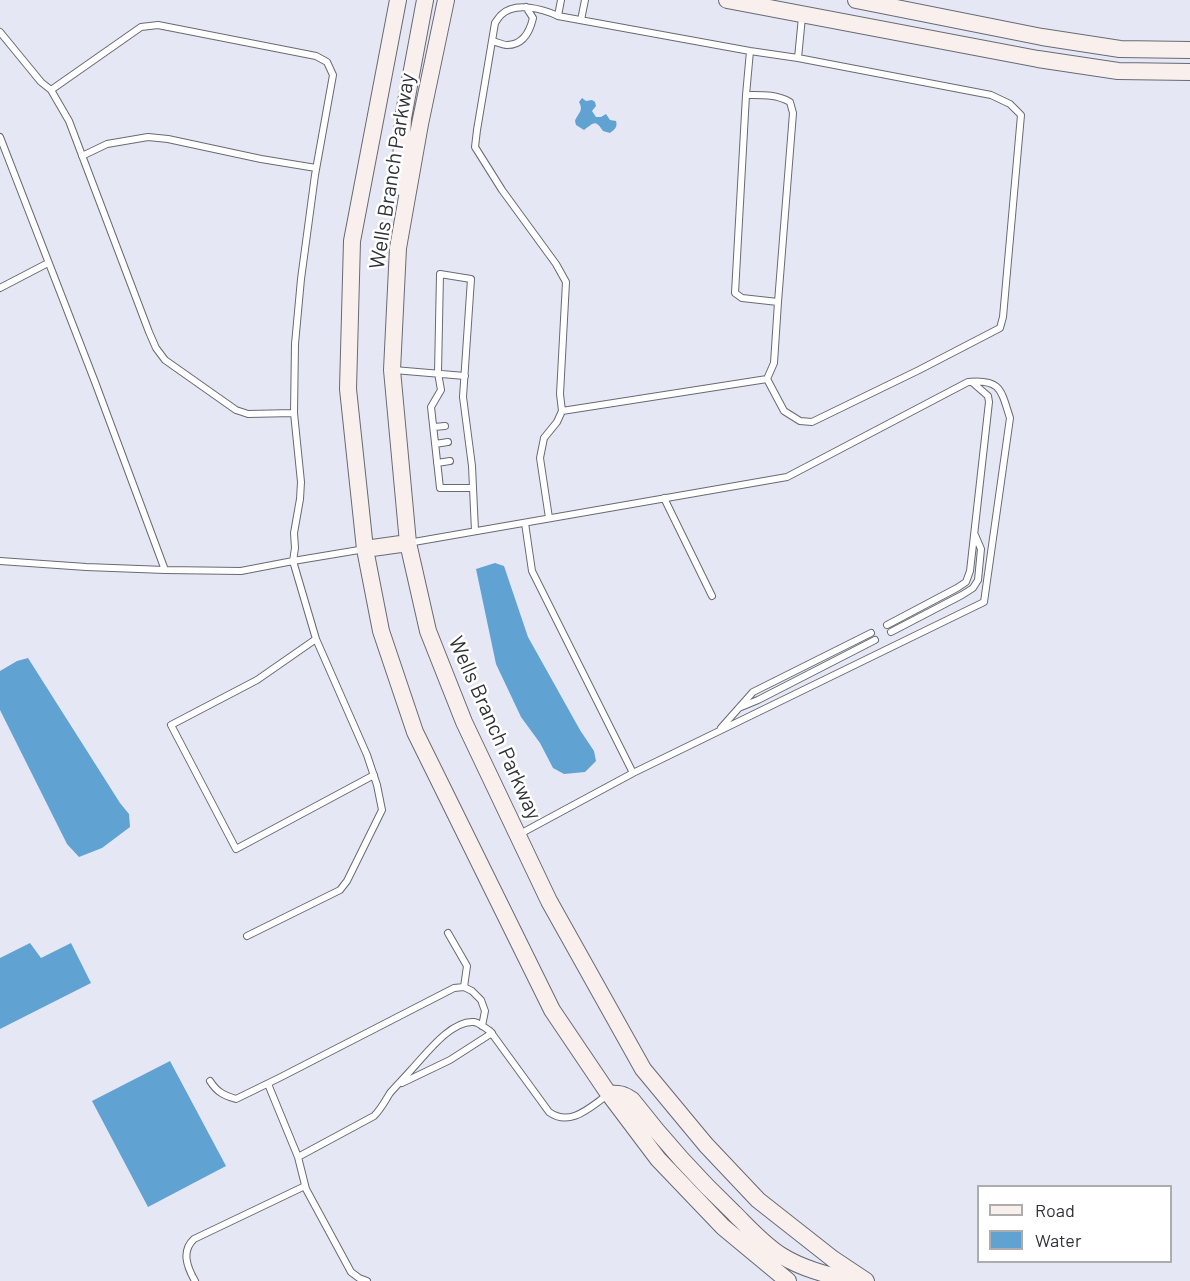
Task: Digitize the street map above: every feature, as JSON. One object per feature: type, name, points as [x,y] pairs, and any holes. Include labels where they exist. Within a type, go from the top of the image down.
[{"type":"main road","name":"Wells Branch Parkway","points":[[398,0],[352,241],[348,389],[365,549],[381,631],[415,732],[552,1010],[609,1094],[658,1160],[723,1227],[788,1281]]},
{"type":"main road","points":[[398,248],[403,118],[425,0]]},
{"type":"main road","name":"Wells Branch Parkway","points":[[446,0],[420,124],[398,248],[392,369],[408,543],[428,631],[464,722],[549,901],[644,1069],[706,1145],[758,1200],[833,1259],[866,1281]]},
{"type":"main road","points":[[727,0],[803,7],[1050,61],[1118,71],[1190,72]]},
{"type":"main road","points":[[856,0],[1042,37],[1120,49],[1190,50]]},
{"type":"main road","points":[[365,549],[408,543]]},
{"type":"main road","points":[[609,1094],[617,1093],[632,1100],[698,1179],[782,1256],[805,1267],[852,1281]]},
{"type":"lane","points":[[558,16],[561,0]]},
{"type":"lane","points":[[581,20],[585,0]]},
{"type":"lane","points":[[492,41],[509,45],[524,39],[533,18],[526,7]]},
{"type":"lane","points":[[549,518],[540,458],[544,438],[557,422],[562,411],[560,394],[567,297],[566,282],[475,147],[495,23],[502,13],[526,7],[543,9],[558,16],[991,95],[1010,104],[1021,115],[1003,317],[1000,328],[812,422],[800,422],[784,411],[767,379]]},
{"type":"lane","points":[[798,58],[803,7]]},
{"type":"lane","points":[[51,90],[141,27],[159,25],[316,56],[327,62],[333,75],[316,168],[301,279],[294,413],[302,482],[294,532],[293,561],[316,639],[367,755],[382,810],[347,881],[340,890],[246,936]]},
{"type":"lane","points":[[0,32],[41,82],[51,90],[69,121],[149,332],[156,348],[165,360],[236,410],[248,414],[294,413]]},
{"type":"lane","points":[[750,51],[735,293],[742,298],[778,302]]},
{"type":"lane","points":[[746,95],[773,95],[783,98],[790,102],[793,113],[774,363],[767,379]]},
{"type":"lane","points":[[0,137],[165,570]]},
{"type":"lane","points":[[82,156],[107,144],[148,137],[316,168]]},
{"type":"lane","points":[[0,288],[48,263]]},
{"type":"lane","points":[[473,488],[440,488],[431,407],[441,390],[438,374],[440,274],[471,279],[463,397],[464,424],[473,488],[475,531]]},
{"type":"lane","points":[[392,369],[465,376]]},
{"type":"lane","points":[[562,411],[767,379]]},
{"type":"lane","points":[[408,543],[787,477],[968,382],[984,381],[1001,390],[1010,418],[984,602],[633,773],[518,835]]},
{"type":"lane","points":[[887,625],[957,588],[966,582],[970,571],[989,402],[988,396],[972,382]]},
{"type":"lane","points":[[434,427],[446,426]]},
{"type":"lane","points":[[435,444],[448,442]]},
{"type":"lane","points":[[438,463],[450,461]]},
{"type":"lane","points":[[664,498],[712,596]]},
{"type":"lane","points":[[525,523],[532,571],[633,773]]},
{"type":"lane","points":[[891,632],[973,588],[978,580],[981,549],[974,534]]},
{"type":"lane","points":[[0,561],[86,567],[241,571],[365,549]]},
{"type":"lane","points":[[718,731],[753,692],[871,633]]},
{"type":"lane","points":[[316,639],[257,680],[171,725],[236,849],[374,775]]},
{"type":"lane","points":[[737,709],[875,640]]},
{"type":"lane","points":[[448,933],[467,966],[464,987]]},
{"type":"lane","points":[[210,1081],[217,1091],[236,1099],[454,988],[464,987],[481,1000],[484,1011],[482,1026]]},
{"type":"lane","points":[[298,1157],[374,1116],[390,1094],[437,1041],[464,1023],[472,1022],[492,1033],[549,1112],[555,1116],[568,1118],[579,1114],[609,1094]]},
{"type":"lane","points":[[398,1085],[450,1060],[492,1033]]},
{"type":"lane","points":[[268,1084],[298,1157],[306,1189],[351,1272],[367,1281]]},
{"type":"lane","points":[[195,1281],[186,1255],[188,1245],[194,1239],[305,1186]]},
{"type":"water","points":[[582,98],[595,102],[596,106],[592,111],[596,117],[606,114],[610,120],[616,121],[610,133],[603,131],[594,123],[584,130],[576,125],[575,121],[581,110],[579,102]]},
{"type":"water","points":[[495,563],[504,566],[528,637],[594,751],[596,761],[585,772],[564,774],[553,768],[540,743],[521,717],[496,664],[476,569]]},
{"type":"water","points":[[28,658],[129,814],[130,827],[102,848],[79,857],[67,844],[0,710],[0,671],[17,661]]},
{"type":"water","points":[[30,943],[41,958],[71,943],[91,983],[0,1029],[0,958]]},
{"type":"water","points":[[170,1061],[226,1166],[148,1207],[92,1101]]}]
